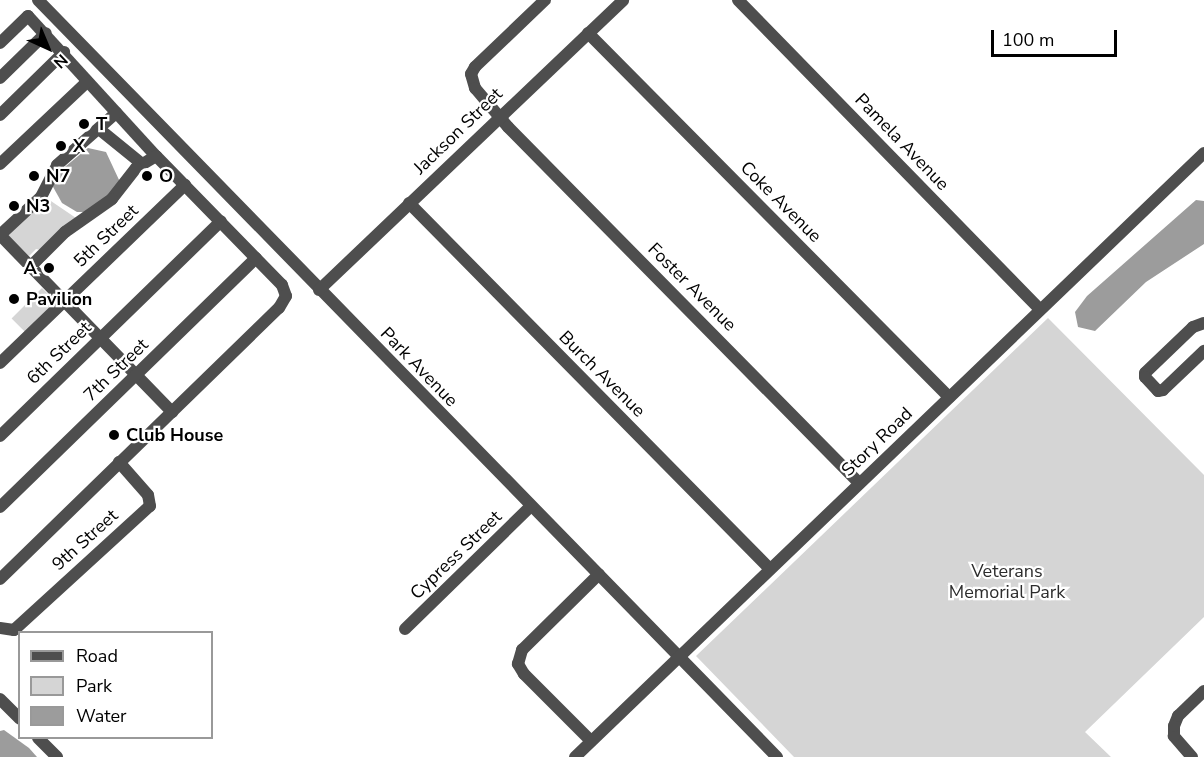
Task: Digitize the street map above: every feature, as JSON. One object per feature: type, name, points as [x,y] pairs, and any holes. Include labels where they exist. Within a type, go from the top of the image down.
[{"type":"street","name":"Park Avenue","points":[[38,0],[777,757]]},
{"type":"street","name":"Foster Avenue","points":[[545,0],[471,74],[475,88],[499,116],[860,483]]},
{"type":"street","name":"Jackson Street","points":[[319,290],[623,0]]},
{"type":"street","name":"Pamela Avenue","points":[[738,0],[1040,309]]},
{"type":"street","points":[[0,43],[28,16],[64,52],[87,82],[156,156],[282,285],[283,302],[0,579]]},
{"type":"street","points":[[0,78],[46,33]]},
{"type":"street","name":"Coke Avenue","points":[[588,33],[949,397]]},
{"type":"street","points":[[0,115],[64,52]]},
{"type":"street","points":[[0,164],[87,82]]},
{"type":"street","points":[[116,113],[57,165],[41,197],[0,235],[172,412]]},
{"type":"street","points":[[99,129],[142,164]]},
{"type":"street","points":[[31,266],[65,232],[112,199],[142,164],[156,156]]},
{"type":"street","name":"Story Road","points":[[575,757],[1040,309],[1202,157]]},
{"type":"street","name":"5th Street","points":[[0,363],[185,185]]},
{"type":"street","name":"Burch Avenue","points":[[409,203],[770,569]]},
{"type":"street","name":"6th Street","points":[[0,436],[221,221]]},
{"type":"street","name":"7th Street","points":[[0,507],[256,258]]},
{"type":"street","points":[[1204,323],[1193,327],[1144,373],[1145,378],[1158,391],[1163,390],[1204,351]]},
{"type":"street","name":"9th Street","points":[[0,628],[14,630],[150,506],[148,495],[119,462]]},
{"type":"street","name":"Cypress Street","points":[[405,629],[531,506]]},
{"type":"street","points":[[591,741],[524,674],[518,664],[522,650],[599,574]]},
{"type":"street","points":[[1192,757],[1174,736],[1174,726],[1178,716],[1204,691]]},
{"type":"street","points":[[0,699],[18,717]]},
{"type":"street","points":[[39,739],[57,757]]},
{"type":"green space","points":[[45,197],[76,218],[41,250],[36,249],[29,256],[6,234]]},
{"type":"green space","points":[[42,288],[57,303],[26,333],[12,318]]},
{"type":"green space","name":"Veterans Memorial Park","points":[[1048,318],[1204,475],[1204,617],[1085,732],[1111,757],[794,757],[696,656]]},
{"type":"water","points":[[88,148],[106,152],[120,182],[105,201],[86,212],[77,212],[62,203],[52,185],[55,175]]},
{"type":"water","points":[[1196,200],[1204,201],[1204,244],[1146,282],[1095,331],[1078,327],[1075,312],[1087,296]]},
{"type":"water","points":[[4,730],[29,748],[37,757],[0,757],[0,731]]},
{"type":"place","name":"T","points":[[84,124]]},
{"type":"place","name":"X","points":[[61,146]]},
{"type":"place","name":"N7","points":[[34,176]]},
{"type":"place","name":"O","points":[[147,176]]},
{"type":"place","name":"N3","points":[[14,206]]},
{"type":"place","name":"A","points":[[49,268]]},
{"type":"place","name":"Pavilion","points":[[14,299]]},
{"type":"place","name":"Club House","points":[[114,435]]}]
